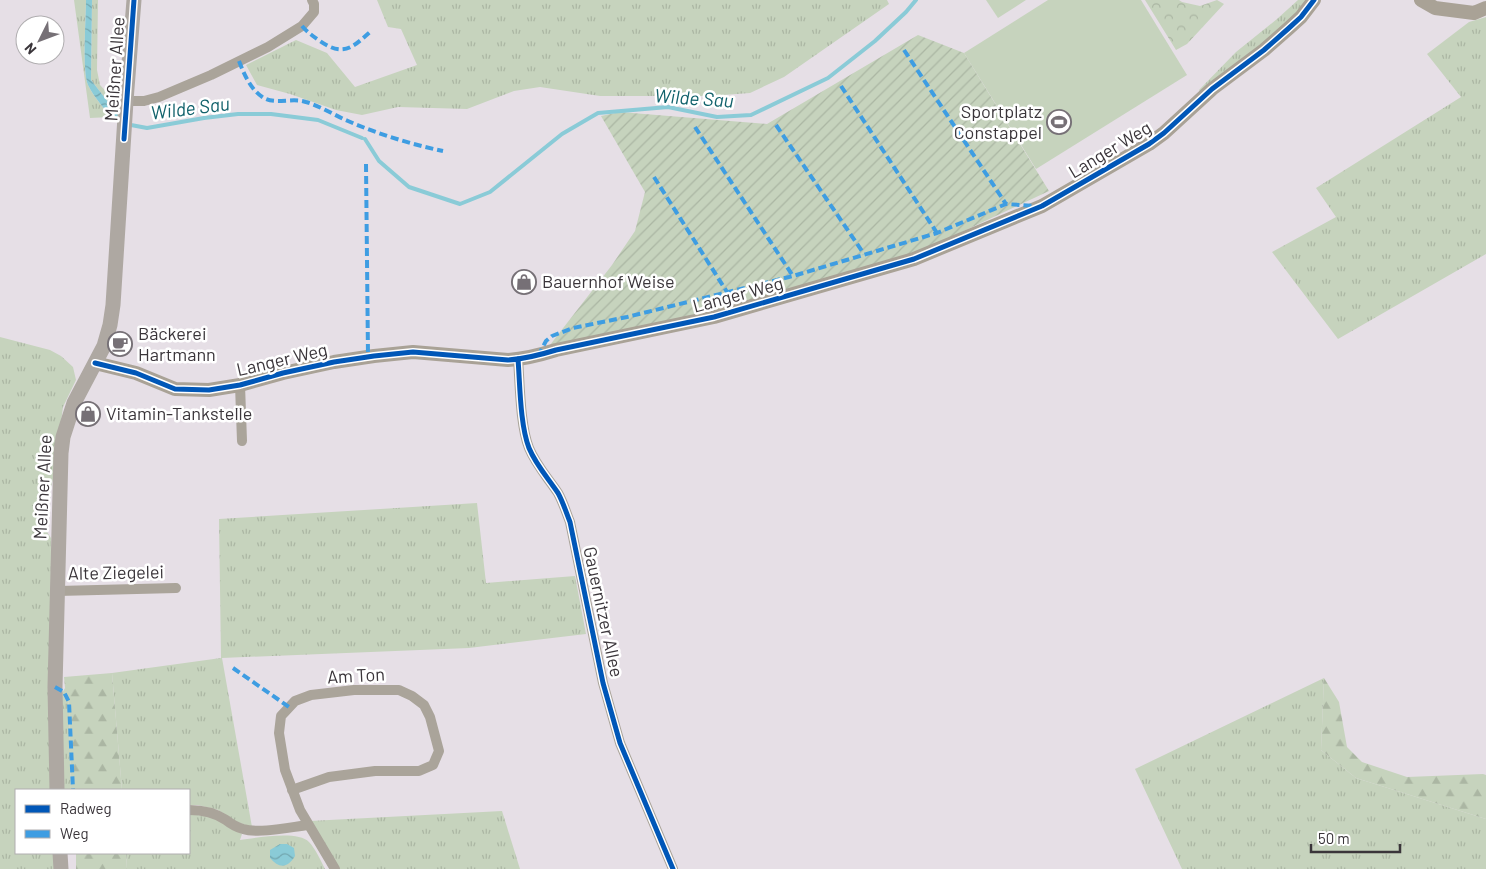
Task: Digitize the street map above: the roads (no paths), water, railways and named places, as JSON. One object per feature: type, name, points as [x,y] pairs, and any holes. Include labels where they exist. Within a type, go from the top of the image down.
[{"type":"main road","name":"Meißner Allee","points":[[57,789],[55,687],[60,474],[63,437],[74,403],[104,346],[110,325],[113,305],[134,0]]},
{"type":"main road","points":[[60,854],[61,869]]},
{"type":"street","points":[[126,107],[159,97],[211,75],[268,47],[302,26],[314,12],[312,0]]},
{"type":"street","name":"Langer Weg","points":[[95,363],[136,373],[175,388],[209,390],[240,385],[283,373],[374,356],[413,352],[508,360],[518,359],[714,317],[859,276],[914,259],[1042,206],[1157,139],[1212,89],[1264,50],[1289,28],[1301,17],[1314,0]]},
{"type":"street","points":[[1421,0],[1435,8],[1474,13],[1486,8]]},
{"type":"street","name":"Gauernitzer Allee","points":[[518,359],[524,430],[528,445],[540,470],[564,504],[570,522],[603,683],[620,742],[673,869]]},
{"type":"street","points":[[240,385],[242,441]]},
{"type":"street","name":"Alte Ziegelei","points":[[58,590],[176,588]]},
{"type":"street","name":"Am Ton","points":[[292,790],[329,777],[375,771],[419,771],[433,765],[439,751],[430,717],[424,705],[412,696],[399,690],[354,690],[311,695],[295,701],[282,716],[279,733],[285,770],[292,790],[300,810],[335,869]]},
{"type":"street","points":[[190,810],[204,810],[244,830],[254,831],[308,825]]},
{"type":"water","points":[[86,0],[92,0],[91,80],[112,107],[111,117],[93,94],[86,78]]},
{"type":"water","points":[[280,844],[287,844],[294,848],[295,856],[289,863],[283,866],[273,862],[270,858],[270,850]]},
{"type":"waterway","name":"Wilde Sau","points":[[365,139],[379,161],[409,187],[460,204],[490,192],[562,134],[598,113],[668,107],[717,117],[751,115],[828,78],[875,41],[916,0]]},
{"type":"waterway","name":"Wilde Sau","points":[[109,107],[120,118]]},
{"type":"waterway","name":"Wilde Sau","points":[[128,123],[147,128],[238,114],[271,114],[318,120],[362,138]]},
{"type":"place","name":"Sportplatz Constappel","points":[[1059,122]]},
{"type":"place","name":"Bauernhof Weise","points":[[524,282]]},
{"type":"place","name":"Bäckerei Hartmann","points":[[120,344]]},
{"type":"place","name":"Vitamin-Tankstelle","points":[[88,414]]}]
